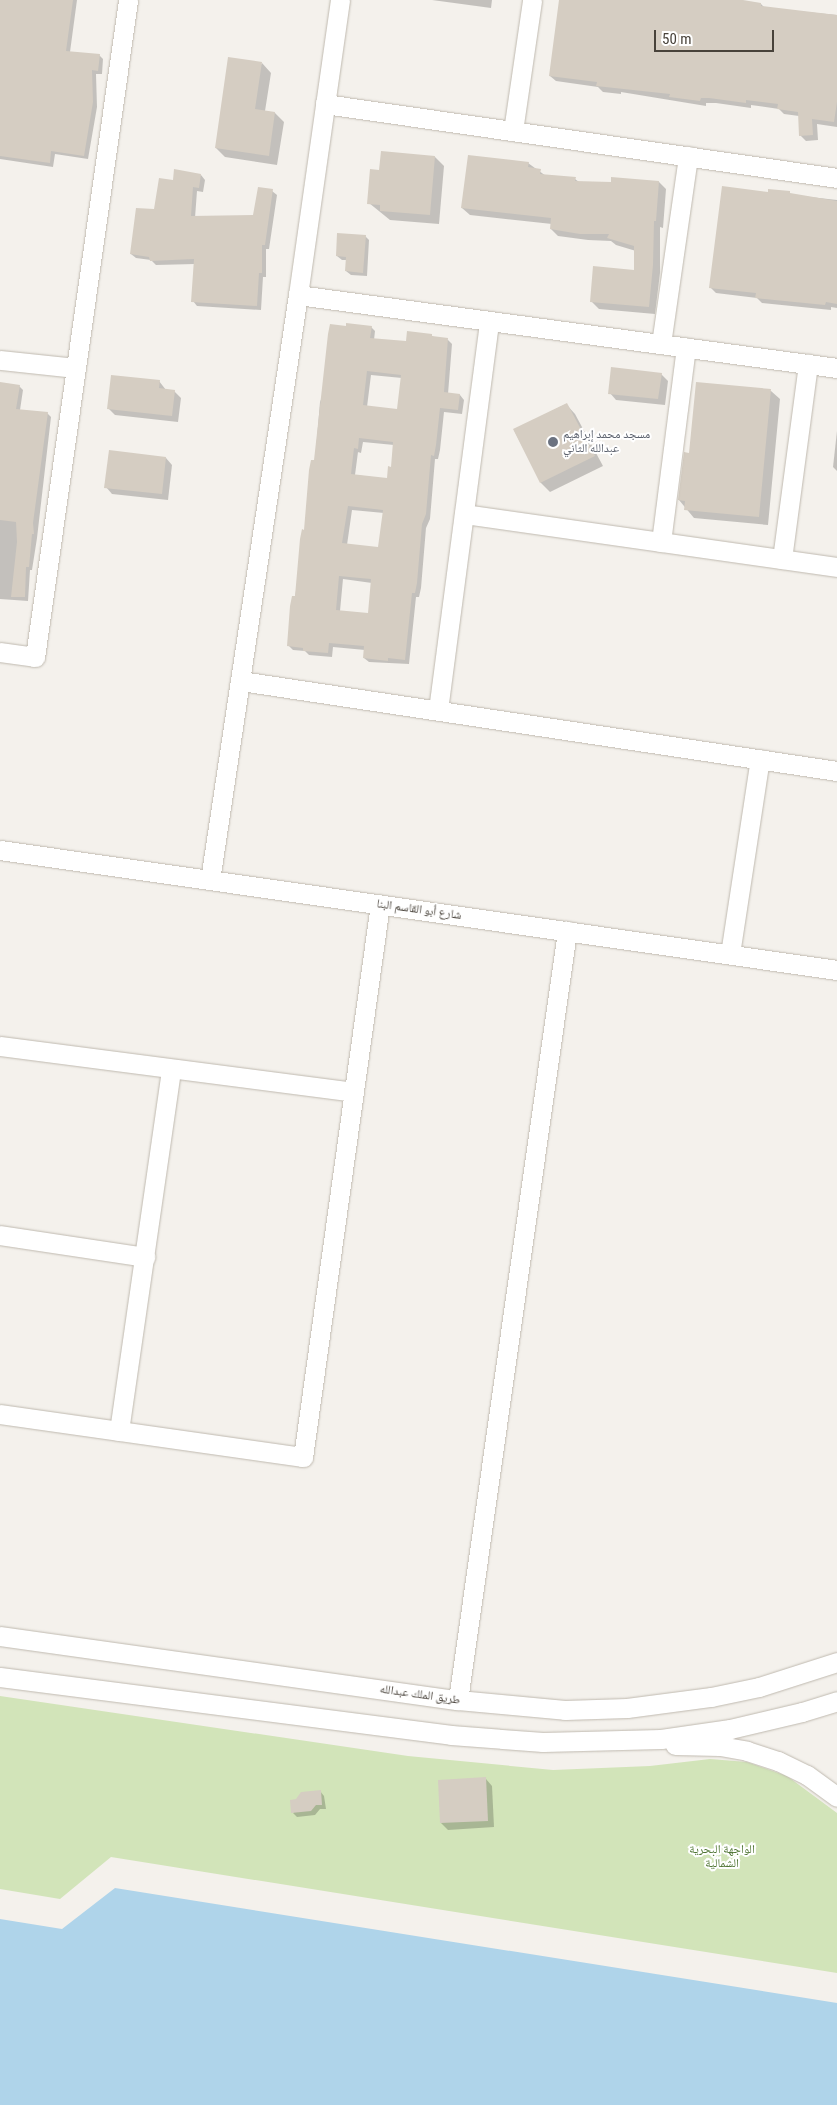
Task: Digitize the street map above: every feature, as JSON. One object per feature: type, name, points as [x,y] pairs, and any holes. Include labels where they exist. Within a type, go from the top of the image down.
[{"type":"street","points":[[0,652],[35,657],[128,0]]},
{"type":"street","points":[[210,880],[241,681],[340,0]]},
{"type":"street","points":[[513,131],[532,0]]},
{"type":"street","points":[[325,104],[837,178]]},
{"type":"street","points":[[661,344],[688,156]]},
{"type":"street","points":[[298,295],[837,368]]},
{"type":"street","points":[[438,710],[489,321]]},
{"type":"street","points":[[661,542],[686,348]]},
{"type":"street","points":[[0,360],[76,368]]},
{"type":"street","points":[[782,559],[808,364]]},
{"type":"street","points":[[464,514],[837,567]]},
{"type":"street","points":[[241,681],[837,771]]},
{"type":"street","points":[[730,954],[760,759]]},
{"type":"street","name":"شارع أبو القاسم البنا","points":[[0,850],[837,970]]},
{"type":"street","points":[[0,1414],[303,1457],[352,1092],[380,904]]},
{"type":"street","points":[[458,1700],[568,931]]},
{"type":"street","points":[[0,1046],[171,1070],[352,1092]]},
{"type":"street","points":[[119,1431],[171,1070]]},
{"type":"street","points":[[0,1235],[145,1257]]},
{"type":"street","name":"طريق الملك عبدالله","points":[[0,1636],[458,1700],[565,1710],[669,1704],[759,1687],[837,1662]]},
{"type":"street","points":[[0,1677],[451,1735],[543,1742],[621,1741],[730,1729],[802,1712],[837,1700]]},
{"type":"street","points":[[621,1741],[720,1746],[747,1751],[778,1761],[806,1775],[837,1797]]},
{"type":"green space","name":"الواجهة البحرية الشمالية","points":[[0,1696],[408,1756],[553,1770],[650,1766],[710,1759],[747,1762],[787,1776],[837,1813],[837,1973],[111,1857],[60,1899],[0,1889]]},
{"type":"water","points":[[115,1888],[837,2003],[837,2105],[0,2105],[0,1919],[62,1929]]},
{"type":"building","points":[[0,0],[73,0],[66,51],[100,54],[98,71],[92,70],[93,102],[84,156],[51,151],[50,163],[0,156]]},
{"type":"building","points":[[559,0],[743,0],[761,3],[761,6],[837,15],[837,102],[834,122],[812,119],[813,135],[799,136],[798,112],[777,109],[778,104],[746,100],[746,103],[709,98],[701,98],[700,101],[669,97],[670,94],[596,86],[597,82],[549,76]]},
{"type":"building","points":[[228,57],[262,62],[255,109],[275,112],[269,156],[215,148]]},
{"type":"building","points":[[381,151],[435,156],[430,215],[380,211],[380,205],[367,204],[370,169],[379,170]]},
{"type":"building","points":[[468,155],[529,162],[528,167],[541,169],[540,174],[576,177],[575,181],[611,182],[611,177],[659,181],[656,221],[654,221],[653,265],[649,307],[590,302],[593,266],[634,270],[634,246],[607,238],[609,234],[580,234],[550,229],[551,218],[461,208]]},
{"type":"building","points":[[174,169],[201,174],[199,188],[193,187],[191,216],[253,215],[258,187],[273,189],[265,245],[262,245],[262,273],[259,273],[257,306],[191,302],[194,259],[150,261],[149,257],[130,254],[136,208],[154,209],[159,178],[173,180]]},
{"type":"building","points":[[722,186],[768,192],[768,189],[790,191],[790,193],[837,201],[837,304],[826,302],[825,305],[755,298],[756,293],[709,288]]},
{"type":"building","points":[[337,233],[366,235],[363,273],[345,271],[346,257],[336,256]]},
{"type":"building","points":[[346,323],[372,326],[370,338],[406,341],[407,331],[448,338],[444,392],[460,394],[458,410],[440,408],[434,456],[431,455],[426,514],[422,524],[417,583],[415,593],[412,593],[405,660],[388,658],[388,661],[363,658],[364,646],[329,643],[328,653],[303,651],[303,648],[287,646],[290,606],[292,596],[295,596],[300,539],[302,529],[304,530],[309,470],[311,460],[314,460],[328,334],[330,324],[346,326]],"holes":[[[367,371],[401,375],[397,409],[363,405]],[[359,438],[393,442],[391,467],[388,466],[387,478],[351,474],[354,448],[358,449]],[[348,506],[383,510],[378,547],[342,543]],[[339,576],[371,579],[368,613],[336,610]]]},
{"type":"building","points":[[611,367],[662,373],[658,399],[608,394]]},
{"type":"building","points":[[111,375],[160,380],[159,388],[175,390],[172,416],[107,409]]},
{"type":"building","points":[[0,382],[20,385],[16,409],[48,412],[33,523],[34,534],[32,534],[29,567],[26,567],[25,597],[11,597],[17,542],[16,522],[0,520]]},
{"type":"building","points":[[696,382],[771,389],[759,517],[684,510],[685,501],[678,500],[684,452],[689,453]]},
{"type":"building","name":"مسجد محمد إبراهيم عبدالله الثاني","points":[[567,403],[595,456],[540,483],[513,429]]},
{"type":"building","points":[[109,450],[166,457],[162,494],[104,488]]},
{"type":"building","points":[[486,1777],[488,1821],[440,1823],[438,1780]]},
{"type":"building","points":[[321,1790],[322,1805],[316,1805],[311,1811],[291,1813],[290,1800],[296,1799],[301,1792]]},
{"type":"place","name":"مسجد محمد إبراهيم عبدالله الثاني","points":[[553,442]]}]
